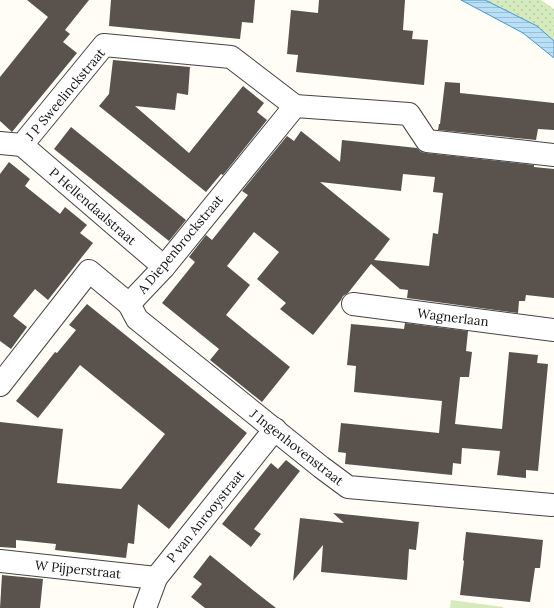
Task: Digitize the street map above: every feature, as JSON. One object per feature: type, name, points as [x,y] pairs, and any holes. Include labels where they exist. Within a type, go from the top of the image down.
[{"type":"street","name":"J P Sweelinckstraat","points":[[0,143],[22,145],[104,45],[231,57],[295,106]]},
{"type":"street","points":[[295,106],[409,114],[427,141],[554,155]]},
{"type":"street","name":"A Diepenbrockstraat","points":[[1,381],[89,270],[129,304],[164,267],[295,106]]},
{"type":"street","name":"P Hellendaalstraat","points":[[22,145],[164,267]]},
{"type":"street","name":"J Ingenhovenstraat","points":[[129,304],[137,319],[348,487],[554,499]]},
{"type":"street","name":"Wagnerlaan","points":[[353,304],[554,330]]},
{"type":"street","name":"P van Anrooystraat","points":[[148,608],[156,578],[275,429]]},
{"type":"street","name":"W Pijperstraat","points":[[0,561],[156,578]]},
{"type":"green space","points":[[485,0],[541,0],[554,9],[554,41],[537,26]]},
{"type":"green space","points":[[451,600],[503,607],[503,608],[450,608]]},
{"type":"water","points":[[461,0],[485,0],[537,26],[554,41],[554,58],[523,33]]},
{"type":"building","points":[[27,0],[89,0],[65,30],[70,34],[63,42],[77,53],[12,132],[0,121],[0,77],[48,17]]},
{"type":"building","points":[[111,0],[255,0],[253,23],[242,22],[240,39],[109,26]]},
{"type":"building","points":[[319,0],[405,0],[403,30],[413,31],[412,39],[428,40],[424,85],[296,72],[298,55],[287,54],[291,10],[318,13]]},
{"type":"building","points":[[113,60],[190,67],[188,95],[177,93],[175,110],[135,106],[189,153],[243,86],[264,103],[257,112],[267,120],[223,175],[221,174],[206,192],[99,106],[109,94]]},
{"type":"building","points":[[445,82],[460,83],[460,93],[554,103],[554,130],[538,129],[536,140],[438,130]]},
{"type":"building","points":[[71,127],[186,220],[169,241],[54,149]]},
{"type":"building","points":[[301,131],[340,162],[342,140],[417,148],[421,152],[426,153],[534,165],[534,167],[554,169],[554,298],[526,295],[525,301],[519,301],[518,313],[407,298],[408,290],[400,289],[371,264],[348,293],[343,296],[313,335],[280,309],[286,303],[257,279],[279,252],[254,232],[227,266],[250,285],[226,315],[290,367],[262,402],[210,360],[219,349],[162,303],[195,262],[189,257],[206,235],[212,240],[248,195],[242,191],[287,136],[294,141]],"holes":[[[403,174],[435,177],[433,192],[443,193],[438,234],[433,233],[429,266],[374,260],[390,239],[320,182],[401,191]]]},
{"type":"building","points":[[9,162],[30,179],[25,186],[60,214],[65,207],[87,225],[80,233],[93,243],[48,300],[35,289],[13,316],[27,327],[11,349],[0,341],[0,174]]},
{"type":"building","points":[[87,304],[247,433],[169,529],[138,504],[134,544],[128,543],[126,558],[55,550],[56,544],[16,540],[16,548],[0,547],[0,422],[63,429],[57,483],[121,489],[165,434],[80,365],[38,418],[16,401],[55,352],[57,353],[76,330],[69,325]]},
{"type":"building","points":[[405,323],[468,331],[466,351],[472,352],[469,377],[460,377],[455,424],[502,429],[509,352],[538,355],[537,363],[548,364],[538,471],[526,470],[526,478],[497,475],[500,451],[462,448],[461,464],[453,463],[452,475],[345,464],[346,453],[338,452],[341,423],[439,433],[442,401],[354,392],[356,366],[347,365],[351,324],[404,329]]},
{"type":"building","points":[[286,460],[300,471],[254,529],[261,534],[251,547],[222,524],[271,463],[278,469]]},
{"type":"building","points":[[333,513],[419,522],[416,550],[409,549],[407,580],[321,572],[323,545],[293,581],[300,518],[344,523]]},
{"type":"building","points":[[466,532],[543,540],[540,568],[535,568],[530,602],[460,595]]},
{"type":"building","points":[[210,555],[276,608],[205,608],[191,597],[202,584],[193,577]]},
{"type":"building","points":[[2,575],[43,579],[40,608],[0,608]]}]
